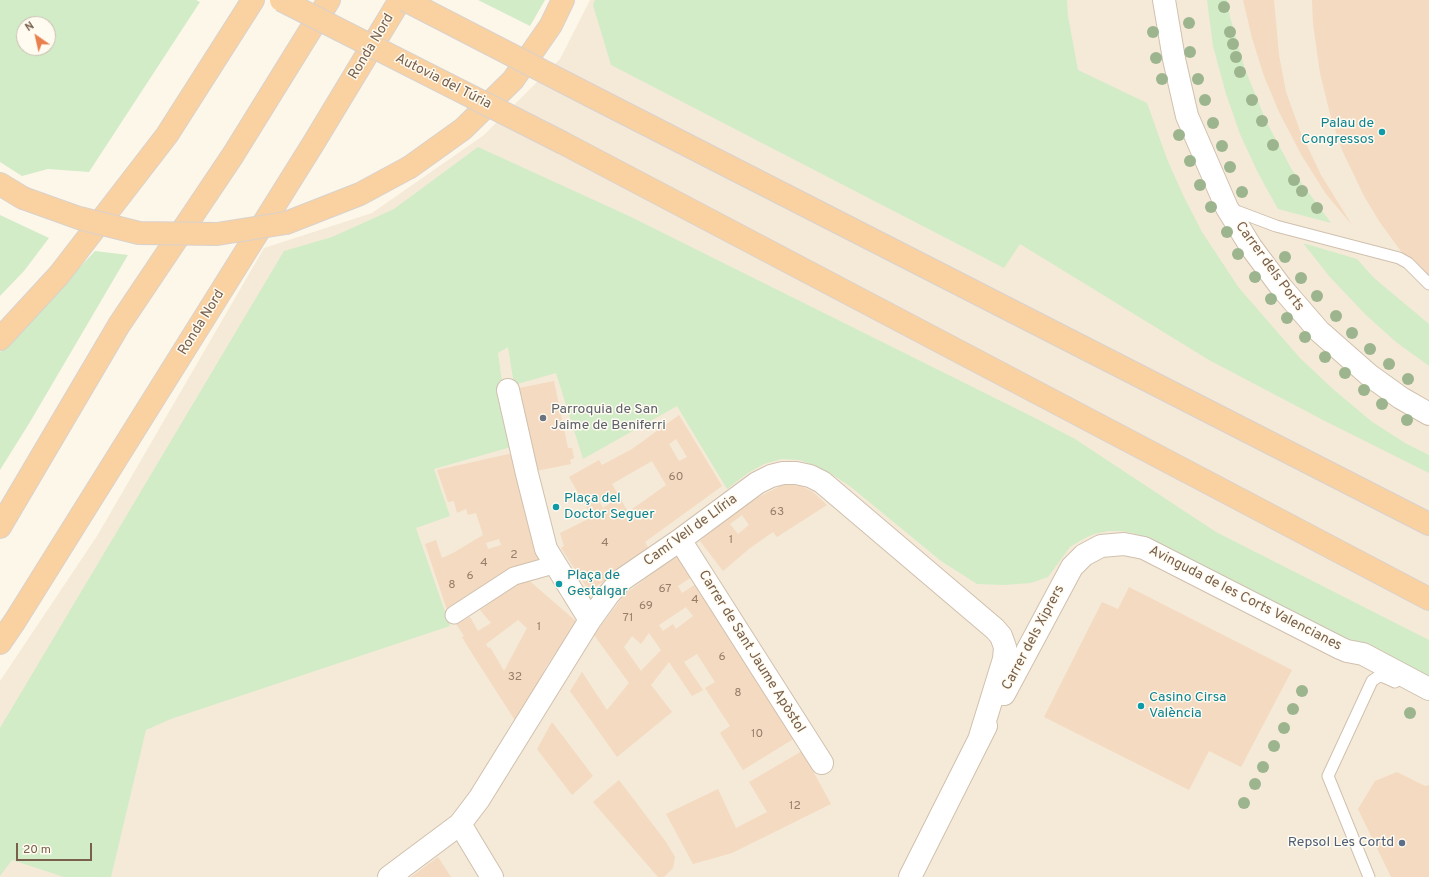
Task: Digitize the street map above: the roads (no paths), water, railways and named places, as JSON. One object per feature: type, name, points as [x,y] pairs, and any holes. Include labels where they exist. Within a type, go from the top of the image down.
[{"type":"highway","points":[[0,339],[59,275],[168,135],[252,0]]},
{"type":"highway","name":"Autovia del Túria","points":[[281,0],[563,143],[1429,599]]},
{"type":"highway","points":[[0,527],[119,326],[233,155],[329,0]]},
{"type":"highway","name":"Ronda Nord","points":[[0,643],[313,144],[400,0]]},
{"type":"highway","points":[[405,0],[1429,524]]},
{"type":"highway","points":[[0,184],[23,198],[79,218],[139,233],[217,234],[286,223],[360,194],[410,167],[463,129],[513,80],[551,24],[563,0]]},
{"type":"street","name":"Carrer dels Ports","points":[[1164,0],[1174,59],[1187,116],[1227,208],[1251,247],[1281,287],[1319,331],[1369,375],[1401,398],[1429,414]]},
{"type":"street","points":[[508,390],[526,474],[548,561],[590,620]]},
{"type":"street","name":"Camí Vell de Llíria","points":[[389,877],[460,824],[479,799],[590,620],[608,595],[623,579],[680,540],[757,483],[771,476],[783,473],[796,473],[810,476],[822,482],[995,629],[1004,645]]},
{"type":"street","name":"Carrer de Sant Jaume Apòstol","points":[[680,540],[822,763]]},
{"type":"street","name":"Avinguda de les Corts Valencianes","points":[[1101,546],[1124,544],[1144,548],[1340,648],[1363,654],[1429,689]]},
{"type":"street","name":"Carrer dels Xiprers","points":[[910,877],[979,740],[1072,567],[1084,555],[1101,546]]},
{"type":"street","points":[[454,616],[514,576],[548,561]]},
{"type":"street","name":"Carrer dels Xiprers","points":[[979,740],[1004,659],[1004,645]]},
{"type":"street","points":[[460,824],[492,877]]},
{"type":"lane","points":[[1227,208],[1276,226],[1399,258],[1408,263],[1429,284]]},
{"type":"lane","points":[[1369,877],[1328,776],[1372,681],[1375,678],[1384,677],[1429,700]]},
{"type":"place","name":"Palau de Congressos","points":[[1382,132]]},
{"type":"place","name":"Parroquia de San Jaime de Beniferri","points":[[543,418]]},
{"type":"place","name":"Plaça del Doctor Seguer","points":[[556,507]]},
{"type":"place","name":"Plaça de Gestalgar","points":[[559,584]]},
{"type":"place","name":"Casino Cirsa València","points":[[1141,706]]},
{"type":"place","name":"Repsol Les Cortd","points":[[1402,843]]}]
